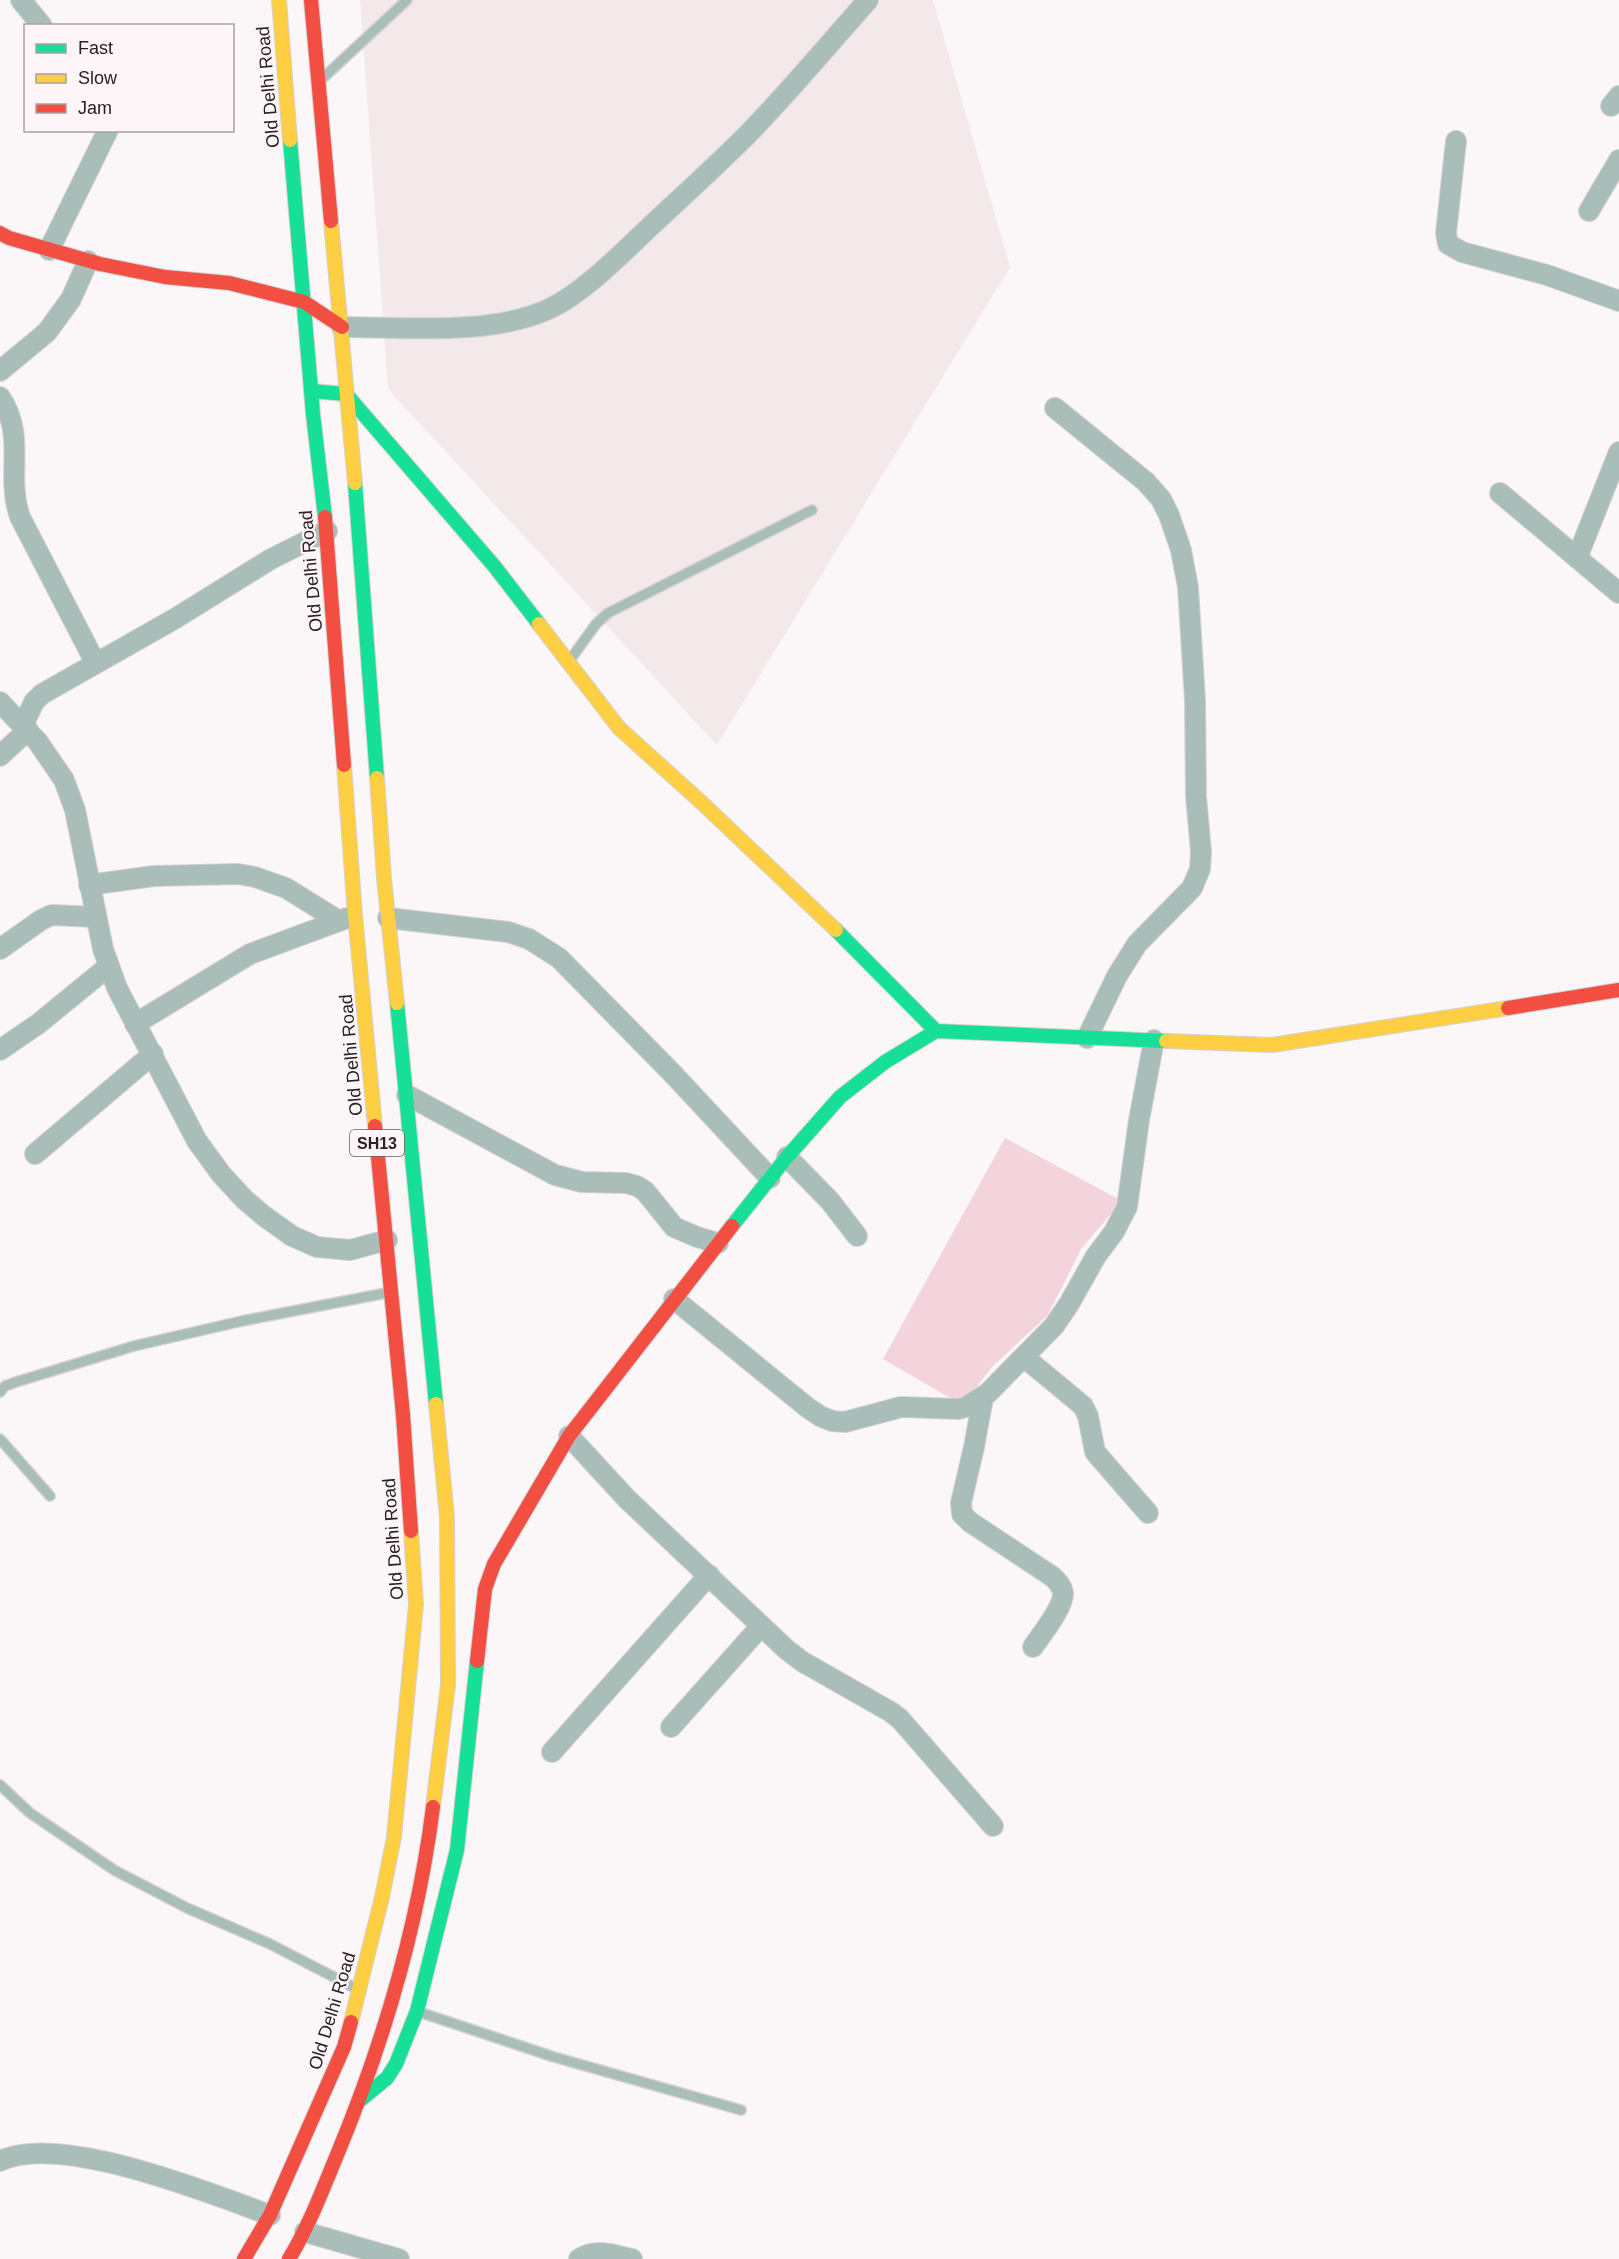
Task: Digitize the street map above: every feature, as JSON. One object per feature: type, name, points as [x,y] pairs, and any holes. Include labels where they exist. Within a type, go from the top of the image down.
[{"type":"main road","name":"Old Delhi Road","points":[[244,2259],[270,2215],[344,2047],[360,1991],[394,1837],[416,1604],[403,1415],[387,1240],[347,918],[327,531],[311,391],[279,0]]},
{"type":"main road","name":"SH13","points":[[289,2259],[305,2232],[358,2101],[386,2018],[414,1918],[429,1836],[448,1685],[447,1517],[388,918],[355,478],[312,0]]},
{"type":"main road","points":[[0,233],[88,261],[165,277],[229,283],[304,302],[342,327]]},
{"type":"main road","points":[[311,391],[346,394],[495,567],[619,728],[701,802],[849,943],[936,1031]]},
{"type":"main road","points":[[358,2101],[377,2087],[392,2071],[417,2011],[441,1921],[457,1850],[485,1589],[494,1564],[569,1437],[718,1243],[787,1157],[840,1097],[885,1062],[936,1031],[1272,1045],[1619,990]]},
{"type":"street","points":[[21,0],[40,24]]},
{"type":"street","points":[[342,327],[476,327],[499,324],[549,309],[628,247],[747,134],[868,0]]},
{"type":"street","points":[[49,250],[107,132]]},
{"type":"street","points":[[1456,141],[1446,233],[1448,244],[1462,252],[1547,275],[1619,301]]},
{"type":"street","points":[[1590,211],[1619,160]]},
{"type":"street","points":[[0,371],[47,332],[71,299],[88,261]]},
{"type":"street","points":[[0,397],[10,415],[15,436],[14,501],[20,517],[95,662]]},
{"type":"street","points":[[1055,408],[1146,482],[1161,499],[1169,515],[1181,550],[1188,587],[1196,700],[1196,796],[1201,852],[1197,880],[1133,950],[1116,976],[1087,1038]]},
{"type":"street","points":[[1576,558],[1612,491],[1619,452]]},
{"type":"street","points":[[1500,493],[1619,593]]},
{"type":"street","points":[[0,756],[25,728],[34,702],[42,694],[176,618],[271,559],[327,531]]},
{"type":"street","points":[[0,702],[25,728],[64,780],[75,810],[89,885],[109,966],[135,1024],[153,1054],[197,1141],[221,1174],[244,1199],[292,1236],[317,1247],[350,1250],[387,1240]]},
{"type":"street","points":[[89,885],[154,876],[238,874],[255,876],[286,888],[347,918]]},
{"type":"street","points":[[0,949],[52,915],[96,917]]},
{"type":"street","points":[[135,1024],[250,954],[347,918]]},
{"type":"street","points":[[388,918],[508,932],[544,947],[559,958],[674,1074],[770,1178]]},
{"type":"street","points":[[0,1050],[38,1024],[109,966]]},
{"type":"street","points":[[674,1299],[799,1401],[820,1416],[832,1421],[845,1422],[901,1407],[959,1409],[983,1398],[1054,1326],[1096,1256],[1114,1232],[1127,1207],[1139,1120],[1154,1040]]},
{"type":"street","points":[[35,1154],[153,1054]]},
{"type":"street","points":[[407,1095],[555,1175],[582,1182],[626,1183],[637,1186],[645,1191],[674,1227],[718,1243]]},
{"type":"street","points":[[787,1157],[838,1211],[857,1236]]},
{"type":"street","points":[[1024,1357],[1083,1406],[1088,1416],[1095,1452],[1148,1513]]},
{"type":"street","points":[[983,1398],[961,1503],[963,1514],[970,1522],[1053,1576],[1060,1585],[1063,1593],[1060,1604],[1033,1647]]},
{"type":"street","points":[[569,1437],[627,1499],[761,1626],[803,1662],[900,1719],[993,1826]]},
{"type":"street","points":[[552,1752],[709,1575]]},
{"type":"street","points":[[671,1727],[761,1626]]},
{"type":"street","points":[[1,2159],[32,2154],[67,2155],[97,2160],[140,2171],[270,2215]]},
{"type":"street","points":[[305,2232],[399,2259]]},
{"type":"street","points":[[579,2259],[587,2253],[596,2252],[632,2259]]},
{"type":"lane","points":[[318,83],[407,0]]},
{"type":"lane","points":[[568,662],[596,624],[608,613],[812,510]]},
{"type":"lane","points":[[0,1392],[5,1386],[16,1382],[134,1346],[242,1321],[392,1292]]},
{"type":"lane","points":[[0,1439],[50,1496]]},
{"type":"lane","points":[[0,1785],[30,1814],[123,1875],[186,1908],[270,1944],[360,1991]]},
{"type":"lane","points":[[417,2011],[554,2057],[741,2110]]},
{"type":"shaded area","points":[[360,0],[933,0],[1010,267],[717,745],[388,389]]},
{"type":"shaded area","points":[[1005,1138],[1122,1201],[1081,1249],[1048,1315],[993,1366],[962,1405],[883,1359]]},
{"type":"traffic: fast","points":[[290,140],[313,414],[325,517]]},
{"type":"traffic: fast","points":[[311,391],[346,394],[495,567],[539,624]]},
{"type":"traffic: fast","points":[[355,483],[377,778]]},
{"type":"traffic: fast","points":[[836,930],[936,1031]]},
{"type":"traffic: fast","points":[[397,1003],[436,1404]]},
{"type":"traffic: fast","points":[[732,1226],[787,1157],[840,1097],[885,1062],[936,1031],[1166,1041]]},
{"type":"traffic: fast","points":[[359,2101],[387,2078],[396,2064],[417,2011],[457,1850],[477,1661]]},
{"type":"traffic: slow","points":[[279,0],[290,140]]},
{"type":"traffic: slow","points":[[331,221],[355,483]]},
{"type":"traffic: slow","points":[[539,624],[619,728],[836,930]]},
{"type":"traffic: slow","points":[[344,765],[355,915],[375,1126]]},
{"type":"traffic: slow","points":[[377,778],[384,878],[397,1003]]},
{"type":"traffic: slow","points":[[1166,1041],[1272,1045],[1508,1008]]},
{"type":"traffic: slow","points":[[433,1807],[448,1685],[447,1517],[436,1404]]},
{"type":"traffic: slow","points":[[351,2022],[382,1897],[394,1837],[416,1604],[411,1531]]},
{"type":"traffic: jam","points":[[311,0],[331,221]]},
{"type":"traffic: jam","points":[[0,233],[9,238],[100,264],[165,277],[229,283],[304,302],[342,327]]},
{"type":"traffic: jam","points":[[325,517],[344,765]]},
{"type":"traffic: jam","points":[[1508,1008],[1619,990]]},
{"type":"traffic: jam","points":[[375,1126],[403,1415],[411,1531]]},
{"type":"traffic: jam","points":[[477,1661],[485,1589],[494,1564],[569,1436],[732,1226]]},
{"type":"traffic: jam","points":[[289,2259],[309,2221],[337,2155],[384,2028],[418,1896],[433,1807]]},
{"type":"traffic: jam","points":[[244,2259],[270,2215],[344,2047],[351,2022]]}]
